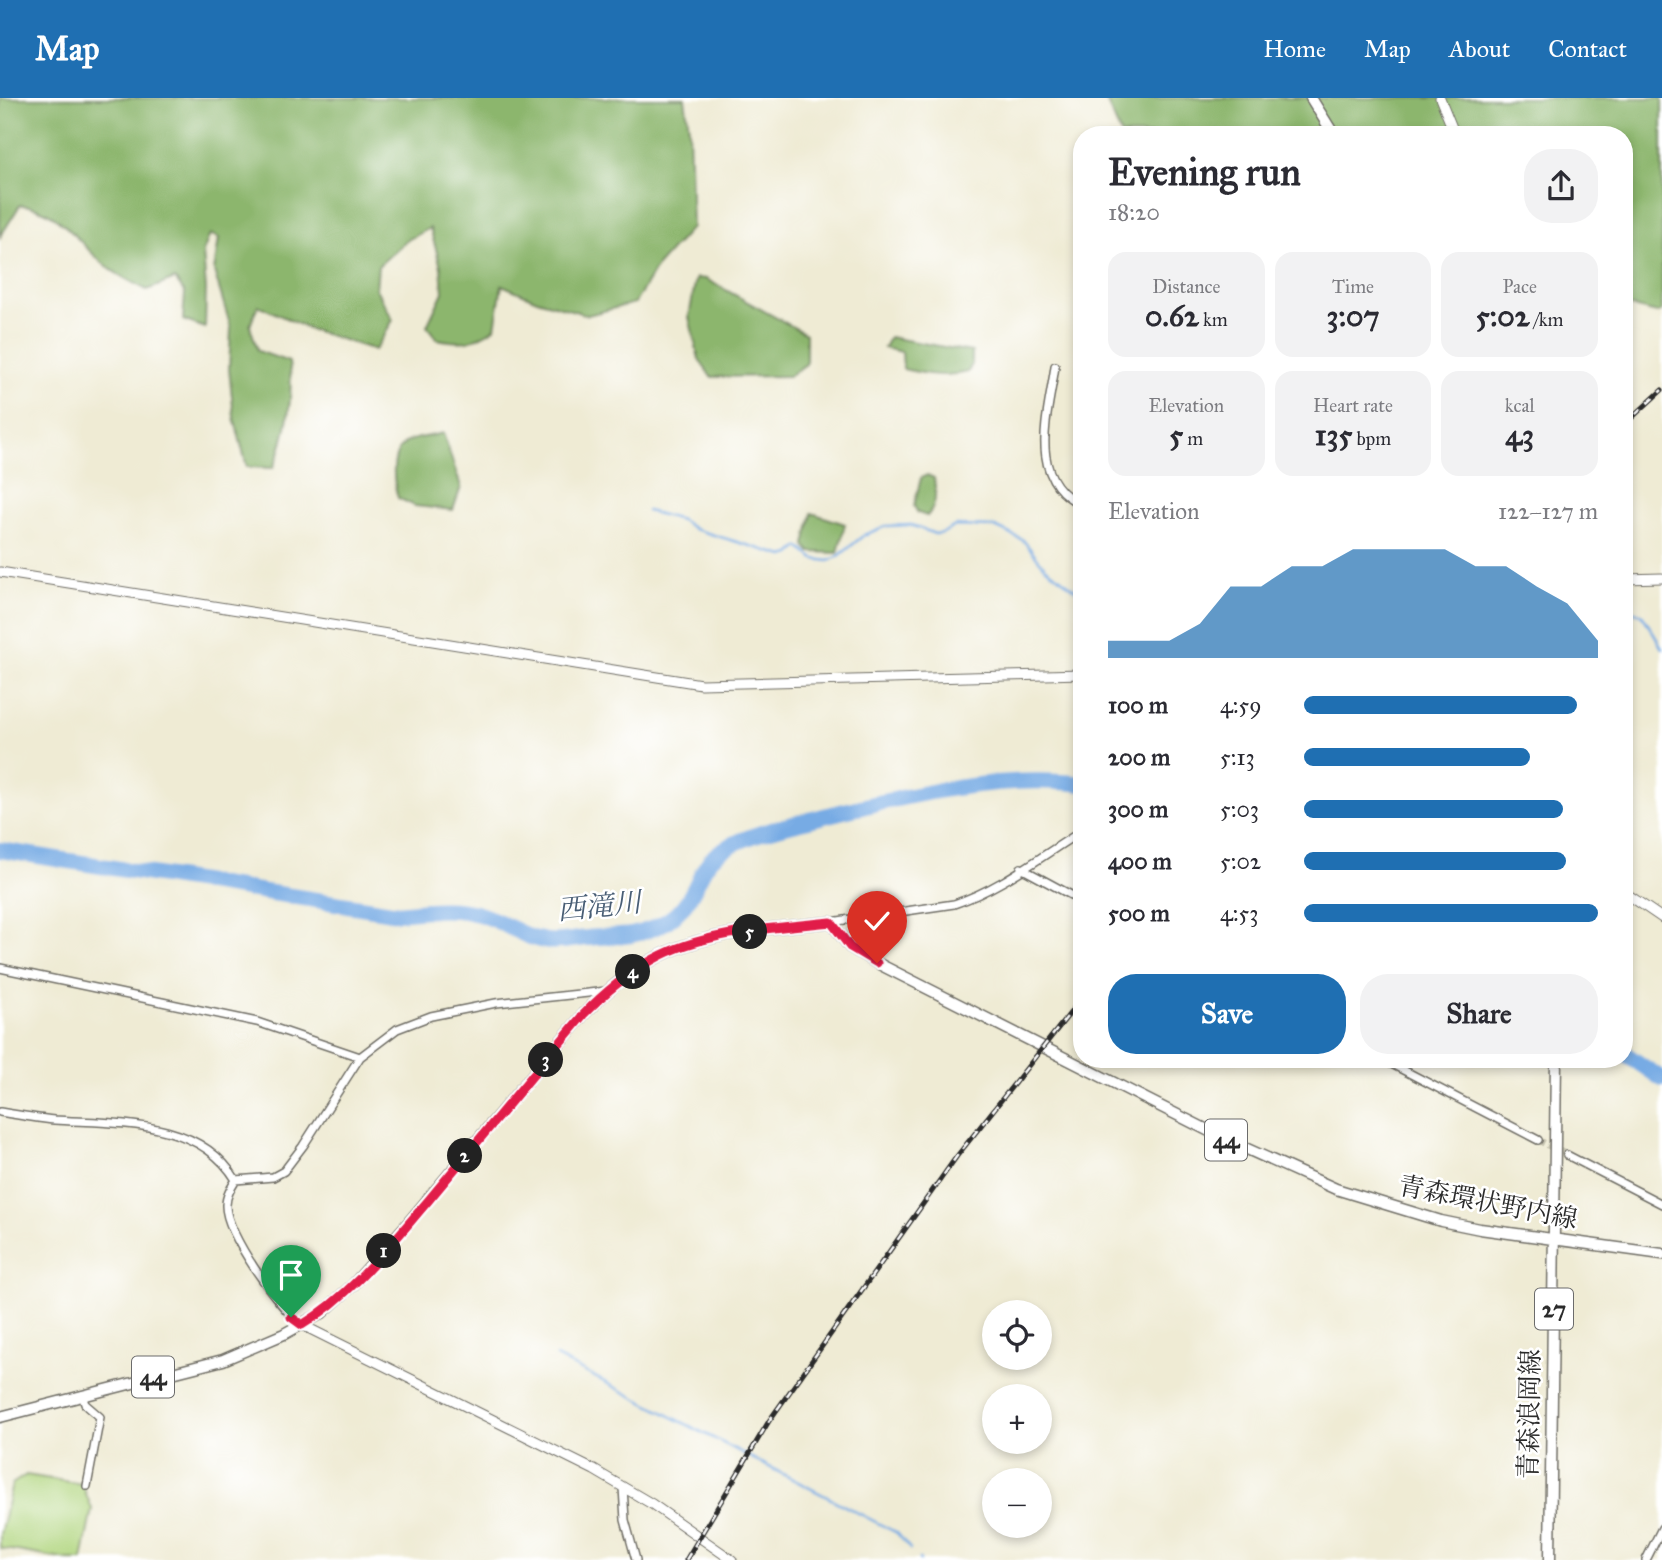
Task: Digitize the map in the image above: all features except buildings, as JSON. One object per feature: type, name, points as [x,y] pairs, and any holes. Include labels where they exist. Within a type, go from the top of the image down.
[{"type":"main road","points":[[1311,98],[1328,126]]},
{"type":"main road","name":"44","points":[[0,1417],[223,1360],[302,1325],[322,1313],[353,1284],[418,1212],[583,1015],[607,991],[656,957],[677,949],[746,932],[831,922]]},
{"type":"main road","name":"青森環状野内線","points":[[831,922],[850,947],[877,963],[1073,1062]]},
{"type":"main road","name":"青森環状野内線","points":[[1085,1068],[1264,1158],[1335,1189],[1415,1214],[1480,1229],[1662,1254]]},
{"type":"main road","name":"青森浪岡線","points":[[1550,1560],[1556,1068]]},
{"type":"street","points":[[1440,98],[1451,126]]},
{"type":"street","points":[[1055,366],[1043,449],[1051,476],[1061,490],[1073,499]]},
{"type":"street","points":[[0,572],[701,684],[1073,674]]},
{"type":"street","points":[[1633,579],[1662,578]]},
{"type":"street","points":[[831,922],[954,904],[982,892],[1073,837]]},
{"type":"street","points":[[1021,869],[1073,896]]},
{"type":"street","points":[[1633,898],[1662,918]]},
{"type":"street","points":[[0,968],[257,1022],[360,1057]]},
{"type":"street","points":[[236,1180],[273,1177],[284,1171],[360,1057],[397,1029],[430,1016],[496,1003],[607,991]]},
{"type":"street","points":[[1399,1068],[1538,1140]]},
{"type":"street","points":[[0,1112],[49,1119],[148,1126],[167,1131],[189,1139],[211,1152],[227,1165],[236,1180]]},
{"type":"street","points":[[1567,1156],[1662,1204]]},
{"type":"street","points":[[236,1180],[229,1190],[226,1206],[229,1223],[237,1241],[283,1309],[302,1325],[594,1470],[732,1560]]},
{"type":"street","points":[[82,1395],[85,1404],[100,1417],[87,1486]]},
{"type":"street","points":[[623,1487],[625,1520],[636,1560]]},
{"type":"street","points":[[1646,1560],[1662,1528]]},
{"type":"green space","points":[[0,98],[685,98],[689,128],[692,227],[657,266],[635,303],[588,315],[537,300],[502,285],[495,328],[468,341],[437,339],[427,326],[443,292],[441,267],[430,228],[407,240],[378,266],[376,289],[393,320],[375,350],[309,329],[258,305],[250,326],[258,351],[289,362],[290,402],[286,430],[273,468],[247,467],[234,417],[229,369],[231,328],[214,271],[219,238],[210,234],[203,252],[205,328],[183,320],[185,293],[175,279],[147,290],[120,276],[96,257],[63,224],[44,211],[20,205],[0,237]]},
{"type":"green space","points":[[1105,98],[1662,98],[1662,310],[1657,313],[1633,307],[1633,126],[1117,126]]},
{"type":"green space","points":[[696,278],[706,279],[806,334],[806,364],[789,376],[711,377],[699,359],[689,317]]},
{"type":"green space","points":[[889,337],[972,352],[972,364],[968,372],[951,375],[903,369],[902,352],[884,348]]},
{"type":"green space","points":[[443,433],[461,487],[453,510],[415,506],[398,498],[394,466],[398,451],[409,441]]},
{"type":"green space","points":[[927,475],[934,478],[935,493],[933,507],[927,516],[918,513],[914,506],[921,478]]},
{"type":"green space","points":[[812,513],[845,524],[838,553],[810,552],[805,545]]},
{"type":"green space","points":[[26,1475],[82,1484],[92,1509],[82,1560],[0,1548],[0,1534],[12,1484]]},
{"type":"waterway","points":[[647,511],[681,520],[694,529],[784,556],[799,547],[814,559],[829,561],[864,535],[886,526],[911,525],[935,534],[955,526],[995,527],[1023,540],[1045,567],[1073,587]]},
{"type":"waterway","points":[[1633,612],[1642,614],[1662,648]]},
{"type":"waterway","name":"西滝川","points":[[0,850],[398,913],[461,910],[490,918],[529,937],[556,942],[631,935],[659,925],[682,908],[713,857],[736,843],[773,829],[952,788],[1018,782],[1073,783]]},
{"type":"waterway","name":"西滝川","points":[[1633,1059],[1662,1079]]},
{"type":"waterway","points":[[556,1357],[897,1533],[910,1549]]},
{"type":"tunnel","points":[[1538,1140],[1567,1155]]},
{"type":"railway","points":[[1633,417],[1662,390]]},
{"type":"railway","points":[[686,1560],[769,1421],[957,1156],[1073,1009]]},
{"type":"route","points":[[291,1317],[302,1325],[322,1313],[353,1284],[410,1222],[583,1015],[607,991],[656,957],[710,939],[758,930],[831,922],[850,947],[877,963]]}]
